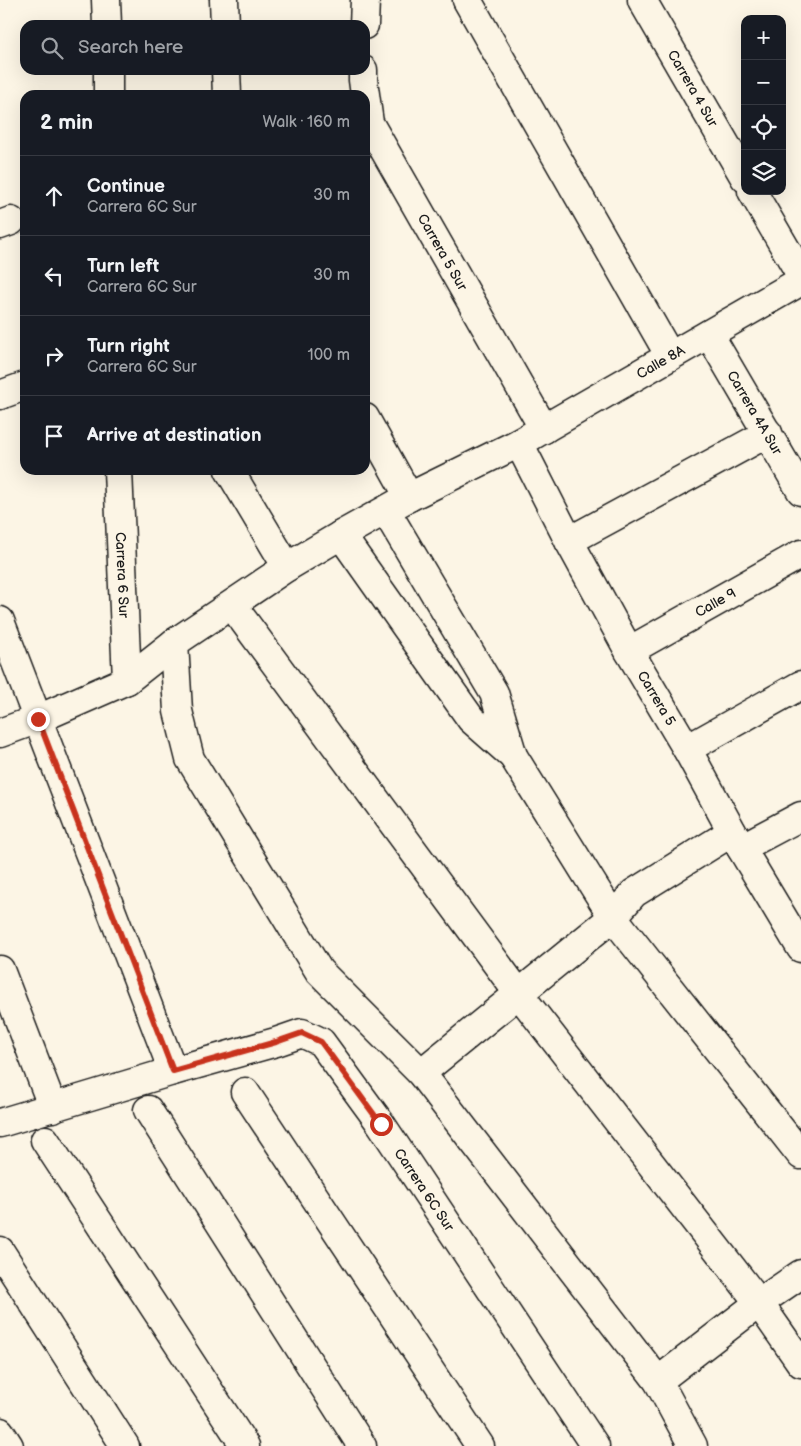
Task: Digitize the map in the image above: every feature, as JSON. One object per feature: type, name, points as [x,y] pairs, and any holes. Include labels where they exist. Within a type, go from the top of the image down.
[{"type":"street","points":[[106,0],[107,20]]},
{"type":"street","points":[[224,0],[225,20]]},
{"type":"street","points":[[364,20],[365,0]]},
{"type":"street","points":[[467,0],[670,356]]},
{"type":"street","name":"Carrera 4 Sur","points":[[642,0],[741,171]]},
{"type":"street","points":[[108,75],[108,90]]},
{"type":"street","points":[[226,75],[227,90]]},
{"type":"street","name":"Carrera 5 Sur","points":[[363,75],[364,90]]},
{"type":"street","name":"Carrera 5 Sur","points":[[370,125],[544,429]]},
{"type":"street","points":[[754,195],[801,275]]},
{"type":"street","name":"Calle 8A","points":[[0,733],[38,719],[127,680],[174,643],[287,567],[398,504],[519,443],[801,282]]},
{"type":"street","name":"Carrera 4A Sur","points":[[709,334],[801,491]]},
{"type":"street","points":[[0,395],[20,388]]},
{"type":"street","points":[[370,431],[398,504],[494,693],[513,756],[613,917],[801,1155]]},
{"type":"street","points":[[569,541],[768,433]]},
{"type":"street","name":"Carrera 5","points":[[519,443],[569,541],[629,651],[687,750],[736,840],[801,948]]},
{"type":"street","name":"Carrera 6 Sur","points":[[118,475],[127,680]]},
{"type":"street","points":[[232,475],[287,567]]},
{"type":"street","points":[[342,535],[471,719],[513,756]]},
{"type":"street","name":"Calle 9","points":[[629,651],[801,554]]},
{"type":"street","points":[[232,605],[519,994],[759,1303],[801,1363]]},
{"type":"street","points":[[0,621],[173,1071]]},
{"type":"street","points":[[174,643],[178,711],[190,759],[319,971],[422,1073],[658,1381],[693,1446]]},
{"type":"street","points":[[687,750],[801,685]]},
{"type":"street","points":[[422,1073],[613,917],[634,893],[736,840],[801,816]]},
{"type":"street","points":[[0,970],[53,1108]]},
{"type":"street","name":"Carrera 6C Sur","points":[[0,1123],[302,1033],[321,1042],[381,1124],[595,1446]]},
{"type":"street","points":[[245,1092],[480,1446]]},
{"type":"street","points":[[148,1110],[362,1446]]},
{"type":"street","points":[[45,1140],[245,1446]]},
{"type":"street","points":[[0,1251],[125,1446]]},
{"type":"street","points":[[658,1381],[759,1303],[801,1274]]},
{"type":"street","points":[[0,1432],[9,1446]]},
{"type":"route","points":[[38,719],[173,1071],[302,1033],[321,1042],[381,1124]]}]
